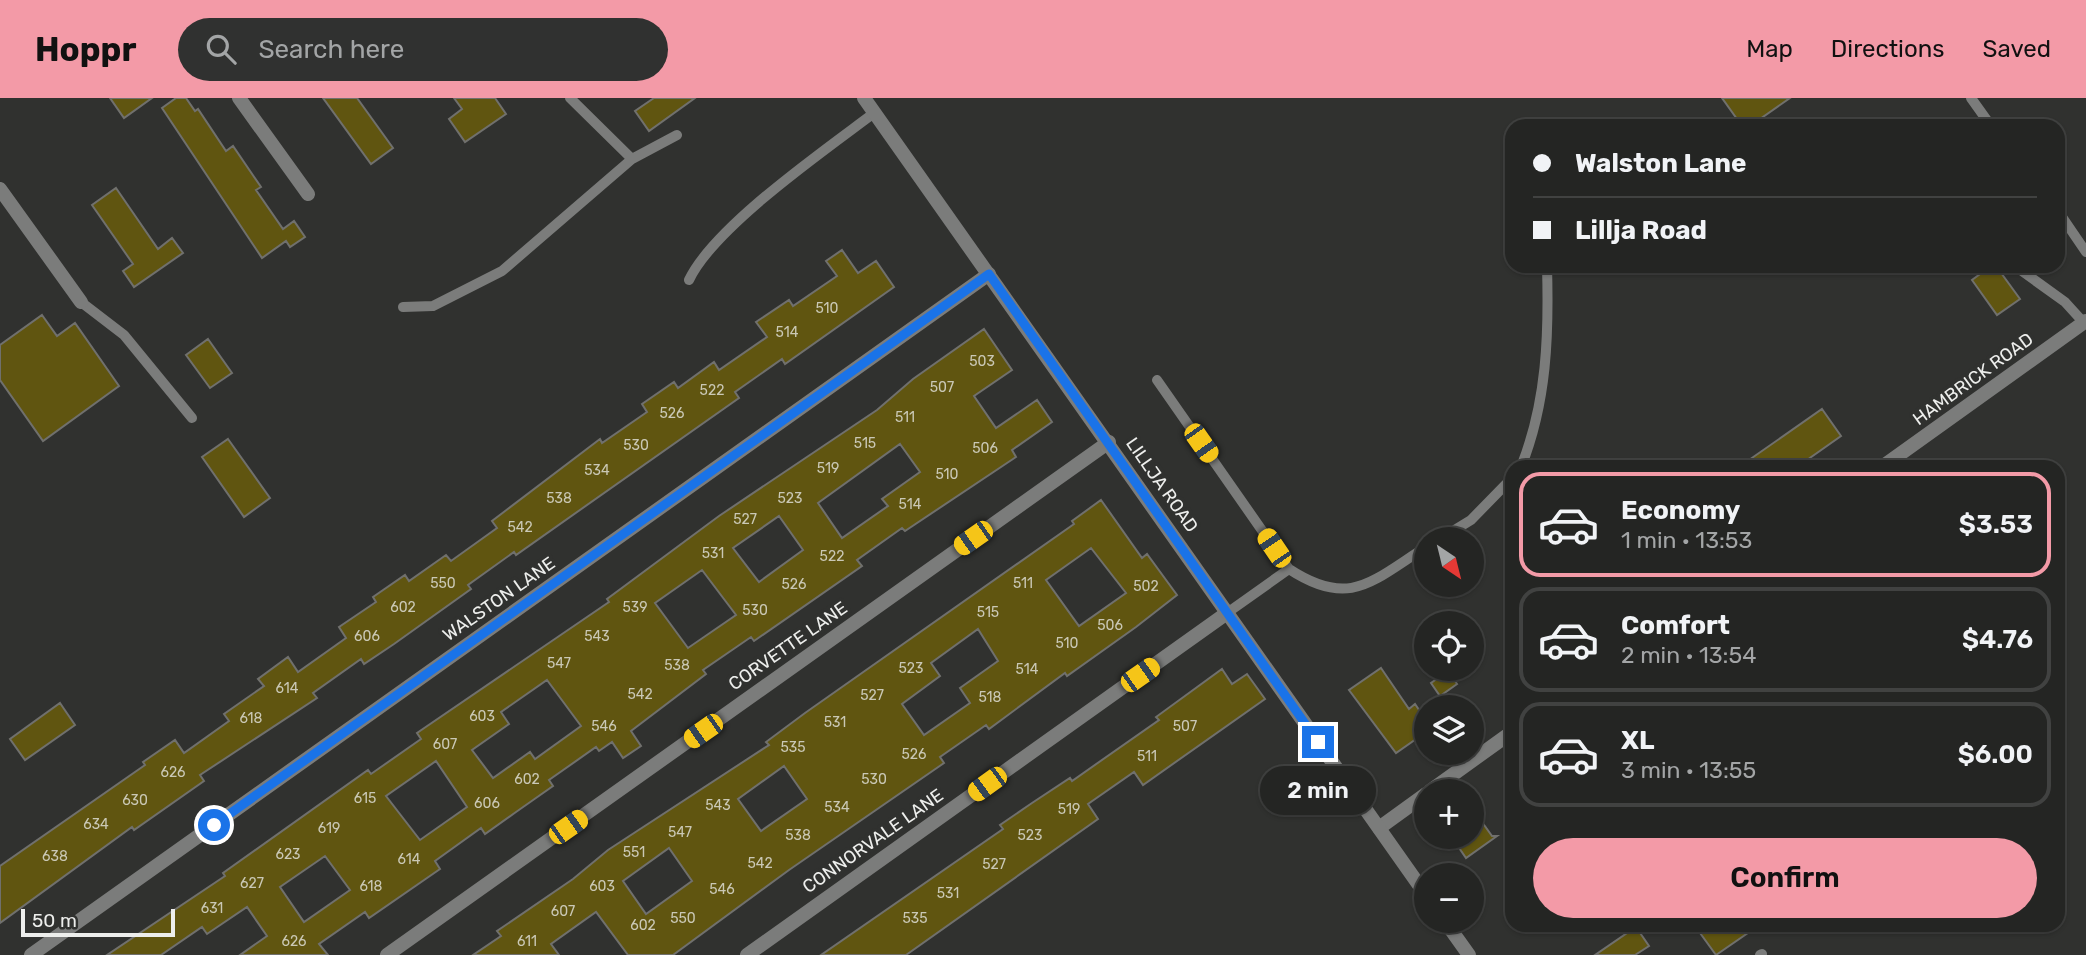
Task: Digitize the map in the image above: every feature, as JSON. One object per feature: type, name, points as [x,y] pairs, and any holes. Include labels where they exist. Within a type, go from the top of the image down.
[{"type":"street","points":[[239,98],[307,194]]},
{"type":"street","name":"LILLJA ROAD","points":[[864,98],[1414,878]]},
{"type":"street","points":[[0,189],[81,302]]},
{"type":"street","name":"WALSTON LANE","points":[[31,955],[989,274]]},
{"type":"street","name":"HAMBRICK ROAD","points":[[1892,460],[2085,322]]},
{"type":"street","name":"CORVETTE LANE","points":[[387,955],[1109,442]]},
{"type":"street","name":"CONNORVALE LANE","points":[[747,955],[1227,613]]},
{"type":"street","points":[[1446,779],[1505,737]]},
{"type":"street","points":[[1379,828],[1414,802]]},
{"type":"street","points":[[1453,933],[1469,955]]},
{"type":"lane","points":[[570,98],[632,159]]},
{"type":"lane","points":[[1971,98],[1986,119]]},
{"type":"lane","points":[[689,280],[698,262],[752,211],[804,165],[874,113]]},
{"type":"lane","points":[[403,307],[433,306],[502,271],[632,159],[677,135]]},
{"type":"lane","points":[[2065,221],[2086,252]]},
{"type":"lane","points":[[1524,460],[1535,433],[1546,368],[1547,273]]},
{"type":"lane","points":[[2025,273],[2065,302],[2085,322]]},
{"type":"lane","points":[[81,302],[124,335],[192,418]]},
{"type":"lane","points":[[1157,380],[1289,569],[1312,584],[1336,591],[1363,586],[1414,554]]},
{"type":"lane","points":[[1460,527],[1471,520],[1505,485]]},
{"type":"lane","points":[[1227,613],[1289,569]]},
{"type":"building","points":[[110,98],[152,98],[124,118]]},
{"type":"building","points":[[176,98],[186,98],[195,111],[198,109],[226,151],[233,146],[261,187],[256,190],[283,229],[294,221],[305,237],[290,247],[286,241],[262,258],[162,108]]},
{"type":"building","points":[[323,98],[357,98],[393,148],[371,164]]},
{"type":"building","points":[[454,98],[495,98],[506,114],[465,142],[449,119],[462,109]]},
{"type":"building","points":[[654,98],[695,98],[649,131],[635,111]]},
{"type":"building","points":[[1722,98],[1790,98],[1760,119],[1737,119]]},
{"type":"building","points":[[116,188],[158,249],[172,238],[183,253],[134,287],[123,271],[133,264],[92,205]]},
{"type":"building","points":[[842,250],[858,273],[876,261],[894,287],[785,364],[782,359],[735,392],[739,398],[516,555],[514,552],[468,585],[471,589],[394,644],[364,664],[361,659],[313,693],[317,698],[200,775],[204,781],[134,830],[132,827],[0,923],[0,866],[145,765],[143,762],[175,740],[184,753],[229,721],[224,714],[264,686],[258,679],[288,657],[298,672],[346,638],[339,627],[376,602],[373,597],[405,575],[409,581],[446,555],[451,561],[497,528],[492,521],[600,439],[602,443],[647,412],[642,404],[674,382],[678,388],[714,362],[719,370],[767,337],[756,322],[789,300],[793,306],[837,276],[826,261]]},
{"type":"building","points":[[1982,273],[2001,273],[2020,299],[1997,315],[1972,280]]},
{"type":"building","points":[[42,315],[57,336],[75,323],[119,386],[43,441],[0,380],[0,345]]},
{"type":"building","points":[[984,329],[1012,370],[974,396],[996,428],[1037,400],[1052,422],[1012,450],[1016,457],[905,531],[902,528],[857,560],[862,566],[754,641],[751,637],[703,670],[706,674],[631,731],[641,746],[623,758],[612,742],[599,751],[596,747],[549,780],[553,786],[485,834],[481,828],[435,861],[440,869],[369,918],[365,912],[319,944],[328,955],[240,955],[267,936],[247,907],[207,934],[202,927],[161,955],[107,955],[225,876],[223,873],[368,770],[371,774],[421,739],[417,733],[609,602],[607,599],[719,516],[877,410],[913,379]],"holes":[[[900,444],[920,472],[882,499],[888,506],[842,538],[818,503]],[[779,516],[803,550],[759,582],[733,548]],[[702,570],[736,615],[688,648],[655,603]],[[547,680],[581,726],[535,759],[530,752],[493,778],[472,750],[509,724],[501,712]],[[436,761],[467,807],[420,840],[386,796]],[[325,856],[350,890],[304,922],[280,887]]]},
{"type":"building","points":[[208,339],[232,373],[210,388],[186,355]]},
{"type":"building","points":[[1822,409],[1841,436],[1807,460],[1749,460]]},
{"type":"building","points":[[228,439],[270,498],[244,517],[202,457]]},
{"type":"building","points":[[1101,500],[1142,558],[1147,554],[1177,595],[1067,676],[1065,673],[989,729],[986,725],[940,757],[944,763],[789,870],[673,955],[628,955],[596,912],[551,944],[559,955],[473,955],[501,936],[497,931],[573,879],[608,850],[769,745],[766,742],[805,713],[1074,524],[1072,521]],"holes":[[[1091,548],[1126,593],[1079,626],[1046,580]],[[978,629],[998,661],[960,688],[970,703],[924,735],[902,704],[940,676],[931,663]],[[784,766],[807,799],[761,831],[738,799]],[[669,848],[692,881],[646,914],[623,881]]]},
{"type":"building","points":[[1381,668],[1409,709],[1414,705],[1414,740],[1396,753],[1349,690]]},
{"type":"building","points":[[1222,669],[1232,684],[1247,674],[1265,699],[1143,785],[1134,772],[1088,804],[1098,819],[906,955],[821,955],[1003,829],[1000,825],[1070,778],[1072,781],[1159,720],[1156,717]]},
{"type":"building","points":[[1455,681],[1457,684],[1439,695],[1431,683]]},
{"type":"building","points":[[60,703],[75,725],[25,760],[10,739]]},
{"type":"building","points":[[1484,825],[1492,836],[1497,836],[1484,845]]},
{"type":"building","points":[[1460,849],[1479,849],[1466,858]]},
{"type":"building","points":[[1629,932],[1639,932],[1649,946],[1635,955],[1595,955]]},
{"type":"building","points":[[1699,932],[1749,932],[1716,955]]},
{"type":"route","points":[[214,825],[989,274],[1318,742]]}]
